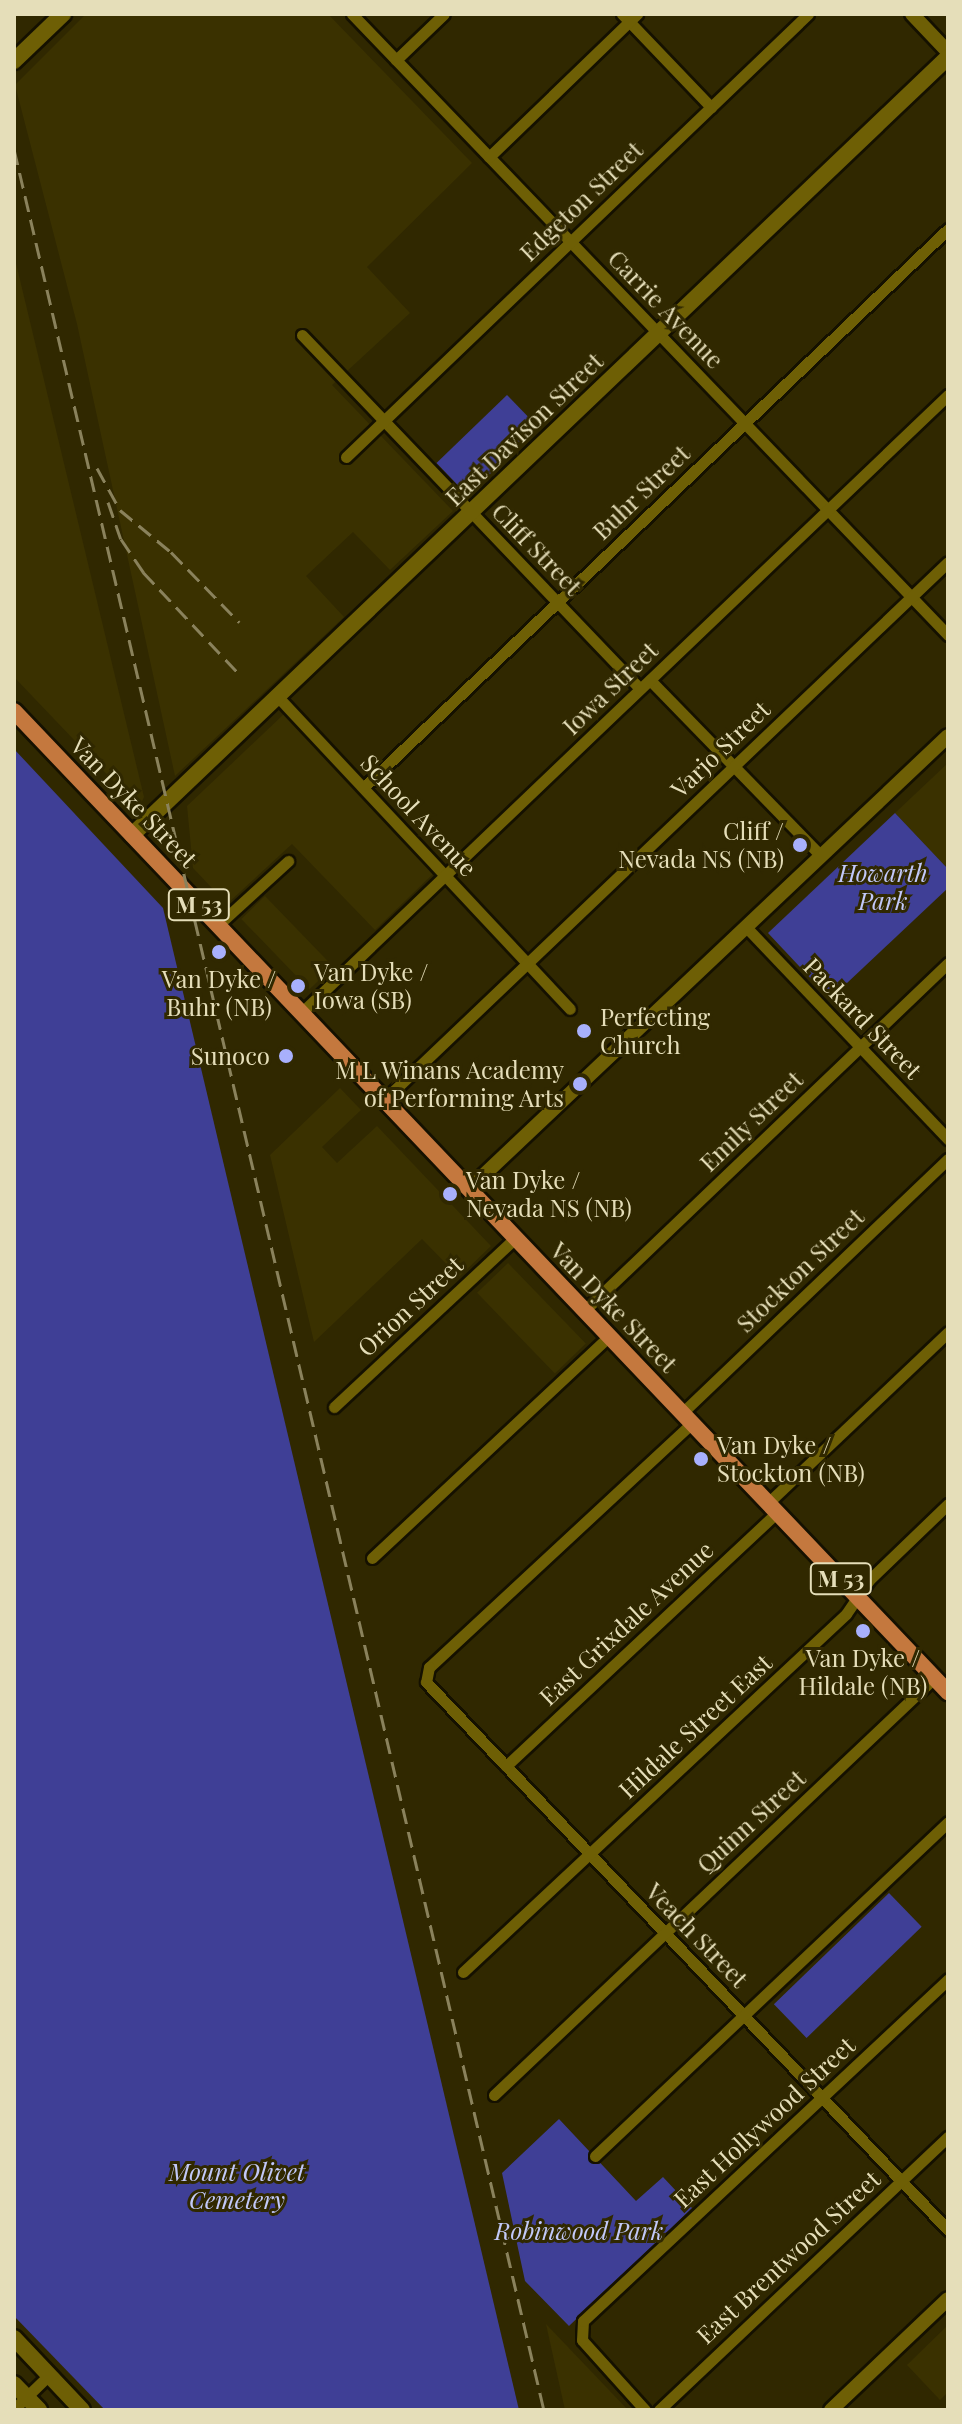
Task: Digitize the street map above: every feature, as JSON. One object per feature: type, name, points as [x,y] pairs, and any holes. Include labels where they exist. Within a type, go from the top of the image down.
[{"type":"main road","points":[[14,61],[63,14]]},
{"type":"main road","name":"East Davison Street","points":[[132,835],[948,54]]},
{"type":"main road","name":"Van Dyke Street","points":[[14,711],[947,1690]]},
{"type":"main road","points":[[14,2338],[82,2410]]},
{"type":"main road","points":[[14,2384],[20,2403],[39,2410]]},
{"type":"street","name":"Carrie Avenue","points":[[352,14],[948,635]]},
{"type":"street","points":[[396,60],[444,14]]},
{"type":"street","name":"Edgeton Street","points":[[346,457],[808,14]]},
{"type":"street","points":[[912,14],[948,54]]},
{"type":"street","points":[[489,157],[629,17],[711,107]]},
{"type":"street","name":"Buhr Street","points":[[364,787],[948,229]]},
{"type":"street","name":"Cliff Street","points":[[302,335],[640,689]]},
{"type":"street","name":"Iowa Street","points":[[301,1013],[948,395]]},
{"type":"street","name":"Varjo Street","points":[[384,1100],[948,562]]},
{"type":"street","points":[[650,680],[821,856]]},
{"type":"street","name":"School Avenue","points":[[278,697],[570,1009]]},
{"type":"street","points":[[469,1189],[948,736]]},
{"type":"street","points":[[218,925],[288,861]]},
{"type":"street","name":"Packard Street","points":[[746,927],[948,1139]]},
{"type":"street","name":"Emily Street","points":[[585,1310],[948,963]]},
{"type":"street","name":"Stockton Street","points":[[429,1667],[687,1418],[948,1159]]},
{"type":"street","name":"Orion Street","points":[[334,1407],[515,1238]]},
{"type":"street","name":"East Grixdale Avenue","points":[[506,1766],[948,1332]]},
{"type":"street","points":[[372,1558],[609,1336]]},
{"type":"street","name":"Hildale Street East","points":[[463,1972],[846,1614],[869,1580],[948,1504]]},
{"type":"street","name":"Veach Street","points":[[429,1667],[425,1678],[430,1687],[948,2230]]},
{"type":"street","name":"Quinn Street","points":[[494,2095],[934,1678]]},
{"type":"street","points":[[595,2156],[948,1822]]},
{"type":"street","name":"East Hollywood Street","points":[[645,2410],[585,2345],[581,2333],[583,2321],[948,1980]]},
{"type":"street","name":"East Brentwood Street","points":[[659,2410],[948,2137]]},
{"type":"street","points":[[839,2407],[948,2299]]},
{"type":"street","points":[[20,2403],[49,2375]]},
{"type":"shaded area","points":[[86,14],[328,14],[472,163],[367,267],[410,313],[332,385],[453,511],[390,570],[353,532],[306,576],[344,617],[175,776],[77,324],[15,85]]},
{"type":"shaded area","points":[[14,255],[144,797],[139,808],[14,677]]},
{"type":"shaded area","points":[[284,714],[436,871],[375,930],[292,844],[227,904],[193,868],[187,806]]},
{"type":"shaded area","points":[[948,763],[948,869],[895,813]]},
{"type":"shaded area","points":[[265,896],[333,966],[309,989],[241,919]]},
{"type":"shaded area","points":[[340,1088],[361,1110],[322,1147],[337,1163],[377,1126],[491,1246],[459,1277],[422,1239],[314,1342],[270,1155]]},
{"type":"shaded area","points":[[508,1263],[586,1344],[555,1373],[477,1293]]},
{"type":"shaded area","points":[[546,2324],[628,2410],[565,2410]]},
{"type":"shaded area","points":[[948,2325],[948,2392],[940,2400],[907,2365]]},
{"type":"green space","points":[[507,395],[538,427],[468,495],[437,463]]},
{"type":"green space","name":"Mount Olivet Cemetery","points":[[14,749],[163,908],[519,2410],[105,2410],[14,2316]]},
{"type":"green space","name":"Howarth Park","points":[[895,813],[948,869],[948,888],[830,999],[768,933]]},
{"type":"green space","points":[[889,1893],[922,1927],[807,2038],[774,2004]]},
{"type":"green space","name":"Robinwood Park","points":[[559,2119],[636,2201],[663,2177],[692,2208],[569,2326],[525,2281],[502,2173]]},
{"type":"railway","points":[[14,149],[544,2410]]},
{"type":"railway","points":[[97,468],[120,510],[171,552],[239,622]]},
{"type":"railway","points":[[108,502],[121,539],[143,572],[241,676]]},
{"type":"place","name":"Cliff / Nevada NS (NB)","points":[[800,845]]},
{"type":"place","name":"Van Dyke / Buhr (NB)","points":[[219,952]]},
{"type":"place","name":"Van Dyke / Iowa (SB)","points":[[298,986]]},
{"type":"place","name":"Perfecting Church","points":[[584,1031]]},
{"type":"place","name":"Sunoco","points":[[286,1056]]},
{"type":"place","name":"M L Winans Academy of Performing Arts","points":[[580,1084]]},
{"type":"place","name":"Van Dyke / Nevada NS (NB)","points":[[450,1194]]},
{"type":"place","name":"Van Dyke / Stockton (NB)","points":[[701,1459]]},
{"type":"place","name":"Van Dyke / Hildale (NB)","points":[[863,1631]]}]
